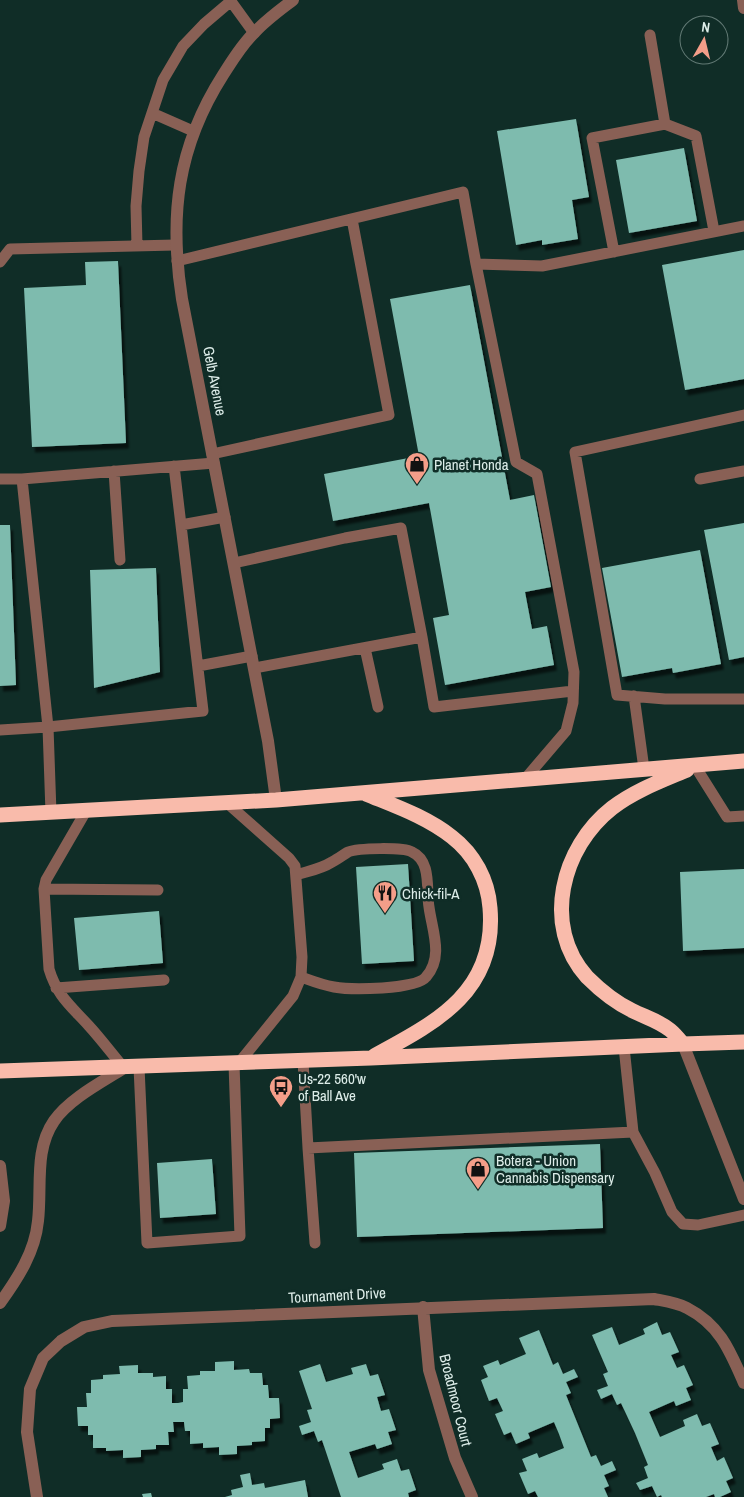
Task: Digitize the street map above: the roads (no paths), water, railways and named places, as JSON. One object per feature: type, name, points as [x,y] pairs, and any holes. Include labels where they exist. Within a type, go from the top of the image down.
[{"type":"highway","points":[[0,815],[276,800],[744,761]]},
{"type":"highway","points":[[684,1044],[662,1024],[630,1010],[613,999],[586,976],[571,952],[566,936],[562,906],[563,890],[570,862],[578,847],[598,821],[626,798],[695,766]]},
{"type":"highway","points":[[364,793],[437,827],[463,847],[473,859],[486,886],[491,916],[485,960],[473,984],[466,993],[446,1012],[417,1033],[371,1058]]},
{"type":"highway","points":[[0,1071],[236,1064],[744,1042]]},
{"type":"street","name":"Gelb Avenue","points":[[276,800],[272,762],[182,299],[175,245],[176,207],[186,154],[193,131],[213,91],[254,32],[293,0]]},
{"type":"street","points":[[742,0],[744,8]]},
{"type":"street","points":[[684,1044],[744,1199]]},
{"type":"street","points":[[0,1303],[25,1263],[35,1236],[38,1221],[40,1164],[45,1140],[50,1128],[55,1119],[72,1102],[131,1067]]},
{"type":"street","points":[[0,1166],[4,1201],[0,1226]]},
{"type":"street","name":"Tournament Drive","points":[[37,1497],[27,1432],[30,1389],[43,1358],[61,1341],[84,1327],[112,1321],[654,1299],[686,1307],[716,1329],[733,1357],[744,1383]]},
{"type":"street","name":"Broadmoor Court","points":[[422,1307],[429,1370],[454,1458],[472,1497]]},
{"type":"lane","points":[[137,246],[136,206],[144,137],[163,80],[183,46],[230,0],[254,32]]},
{"type":"lane","points":[[650,35],[665,124]]},
{"type":"lane","points":[[152,113],[193,131]]},
{"type":"lane","points":[[614,252],[592,138],[665,124],[696,136],[714,232]]},
{"type":"lane","points":[[177,261],[463,192],[516,462],[537,474],[574,672],[573,703],[566,731],[525,779]]},
{"type":"lane","points":[[0,480],[174,466],[389,415],[352,219]]},
{"type":"lane","points":[[476,264],[542,266],[744,226]]},
{"type":"lane","points":[[0,262],[10,249],[175,245]]},
{"type":"lane","points":[[744,415],[574,452],[617,695],[684,700],[744,699]]},
{"type":"lane","points":[[0,730],[204,711],[174,466]]},
{"type":"lane","points":[[114,471],[120,560]]},
{"type":"lane","points":[[700,478],[744,471]]},
{"type":"lane","points":[[22,479],[48,727],[51,812]]},
{"type":"lane","points":[[181,525],[225,517]]},
{"type":"lane","points":[[234,563],[345,538],[402,528],[434,707],[573,691]]},
{"type":"lane","points":[[198,666],[253,662],[365,648],[422,637]]},
{"type":"lane","points":[[365,648],[378,706]]},
{"type":"lane","points":[[634,696],[644,769]]},
{"type":"lane","points":[[695,766],[727,817],[744,816]]},
{"type":"lane","points":[[86,811],[49,873],[44,889],[49,969],[56,988],[67,1004],[131,1067],[147,1243],[240,1236],[236,1064],[292,996],[301,977],[302,957],[295,866],[289,858],[227,803]]},
{"type":"lane","points":[[296,875],[325,866],[347,852],[354,850],[394,849],[413,852],[420,858],[426,874],[436,951],[430,972],[425,979],[416,984],[342,988],[301,977]]},
{"type":"lane","points":[[44,889],[158,890]]},
{"type":"lane","points":[[56,988],[164,980]]},
{"type":"lane","points":[[624,1046],[634,1132],[672,1212],[683,1224],[698,1225],[744,1215]]},
{"type":"lane","points":[[303,1061],[315,1243]]},
{"type":"lane","points":[[308,1148],[634,1132]]},
{"type":"place","name":"Planet Honda","points":[[417,485]]},
{"type":"place","name":"Chick-fil-A","points":[[385,914]]},
{"type":"place","name":"Us-22 560'w of Ball Ave","points":[[281,1108]]},
{"type":"place","name":"Botera - Union Cannabis Dispensary","points":[[478,1190]]}]
